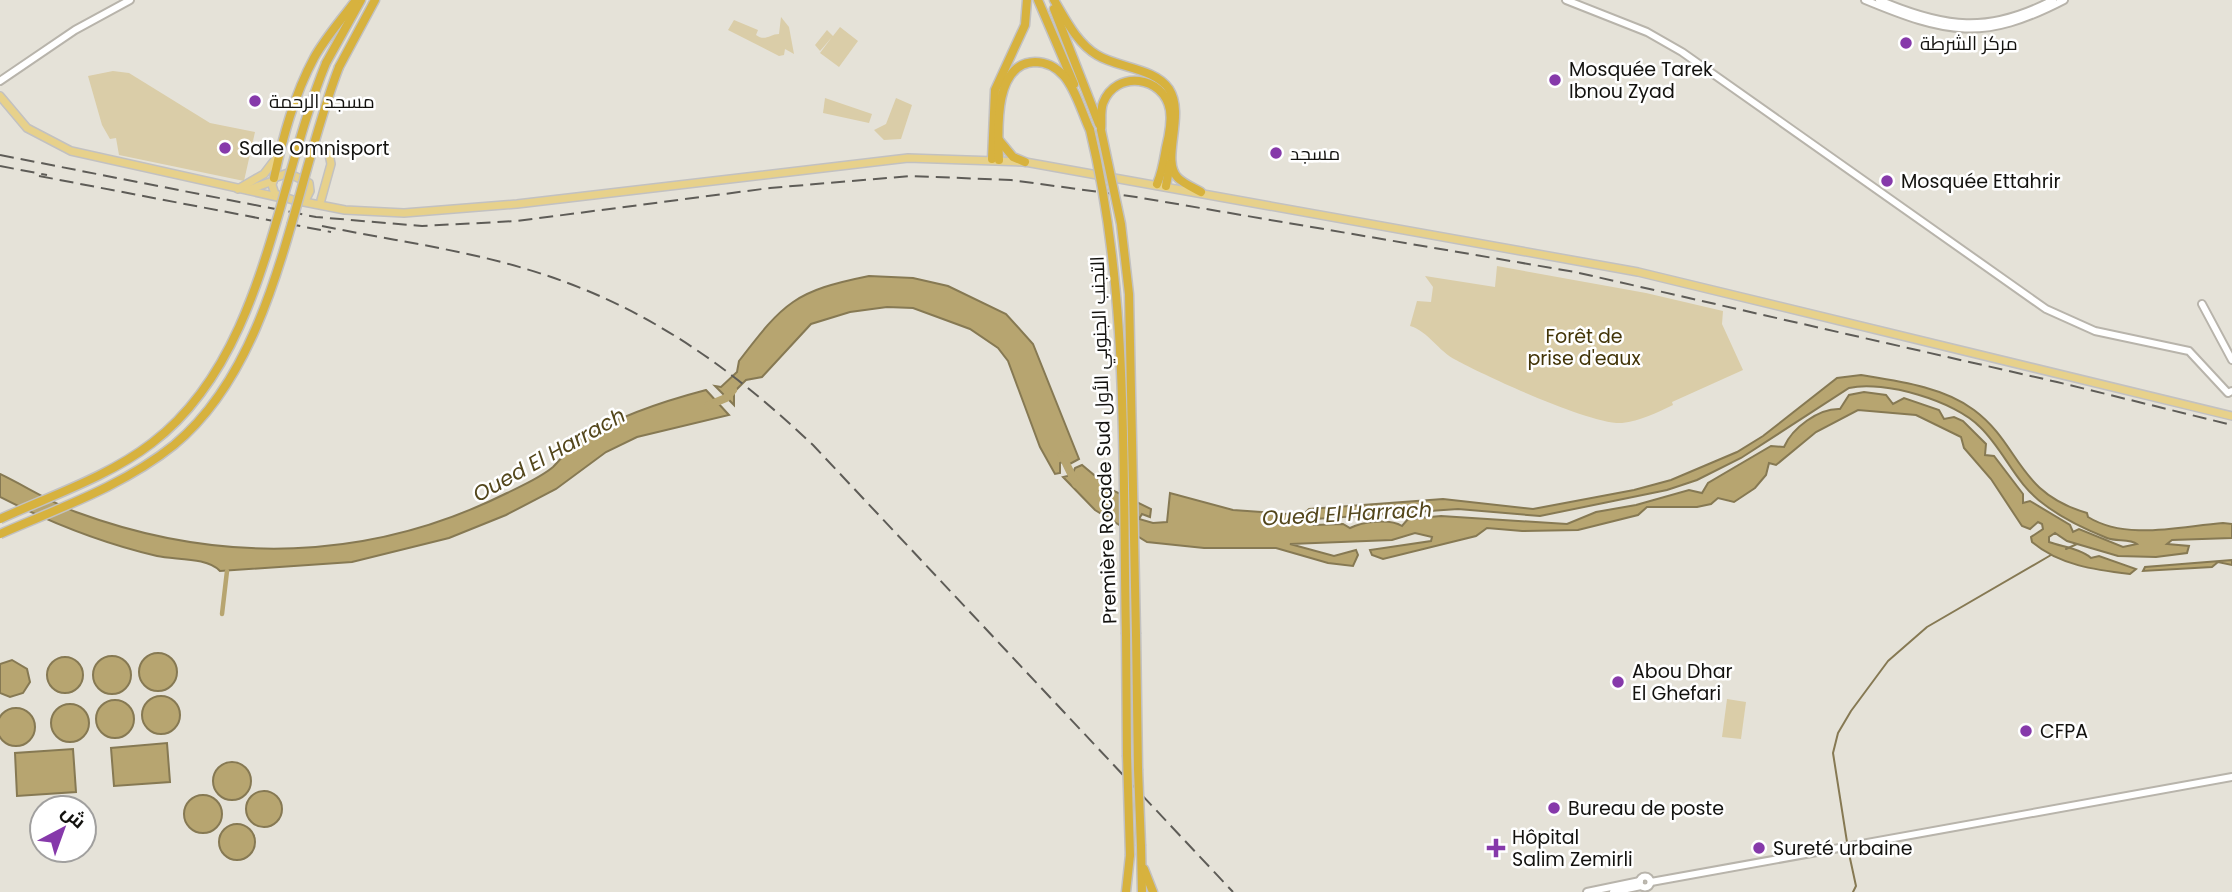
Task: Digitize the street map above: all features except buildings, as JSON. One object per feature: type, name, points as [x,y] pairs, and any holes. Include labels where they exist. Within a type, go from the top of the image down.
[{"type":"highway","points":[[274,179],[304,78],[316,55],[356,0]]},
{"type":"highway","points":[[0,519],[88,479],[151,444],[184,414],[207,386],[233,339],[251,296],[307,113],[326,63],[361,0]]},
{"type":"highway","points":[[0,534],[96,492],[149,463],[191,429],[210,409],[238,367],[258,323],[339,67],[375,0]]},
{"type":"highway","points":[[365,18],[381,0]]},
{"type":"highway","points":[[996,160],[995,90],[1025,25],[1027,0]]},
{"type":"highway","name":"Première Rocade Sud التجنب الجنوبي الأول","points":[[1038,0],[1061,51],[1090,130],[1107,214],[1117,287],[1126,634],[1130,855],[1128,892]]},
{"type":"highway","points":[[1052,0],[1077,37],[1094,53],[1158,78],[1168,88],[1175,102],[1177,118],[1166,186]]},
{"type":"highway","name":"Première Rocade Sud التجنب الجنوبي الأول","points":[[1052,0],[1086,84],[1101,130],[1121,224],[1129,294],[1142,892]]},
{"type":"highway","points":[[996,160],[1003,92],[1020,66],[1032,62],[1048,64],[1067,79],[1090,130]]},
{"type":"highway","points":[[1101,130],[1104,101],[1121,83],[1132,79],[1145,81],[1163,93],[1171,113],[1170,129],[1157,184]]},
{"type":"highway","points":[[998,139],[1013,157],[1025,162]]},
{"type":"highway","points":[[1172,146],[1176,177],[1201,192]]},
{"type":"highway","points":[[1141,862],[1153,892]]},
{"type":"main road","points":[[0,91],[8,105]]},
{"type":"main road","points":[[0,96],[27,128],[71,152],[240,190],[345,209],[384,213],[444,211],[879,161],[930,158],[1025,162],[1638,272],[2232,416]]},
{"type":"main road","points":[[240,190],[264,174],[281,151]]},
{"type":"main road","points":[[321,200],[331,164],[330,154]]},
{"type":"main road","points":[[240,190],[288,173],[305,179],[321,200],[345,209]]},
{"type":"main road","points":[[274,179],[273,190],[282,198]]},
{"type":"main road","points":[[299,201],[308,197],[311,188]]},
{"type":"street","points":[[0,80],[86,23],[130,0]]},
{"type":"street","points":[[1566,0],[1664,41],[2046,309],[2095,331],[2189,351],[2221,389],[2228,394],[2232,391]]},
{"type":"street","points":[[1865,0],[1923,23],[1966,29],[2012,24],[2064,0]]},
{"type":"street","points":[[1879,0],[1935,20],[1973,24],[2010,19],[2053,0]]},
{"type":"street","points":[[0,73],[16,69]]},
{"type":"street","points":[[2202,304],[2232,360]]},
{"type":"street","points":[[1613,892],[1640,884],[1646,876],[1651,882],[2232,777]]},
{"type":"street","points":[[1587,892],[1640,884]]},
{"type":"green space","points":[[781,17],[789,27],[794,54],[785,49],[784,55],[779,56],[728,30],[734,20],[758,30],[756,35],[759,37],[768,37],[779,34]]},
{"type":"green space","points":[[840,27],[858,41],[839,67],[820,53],[832,37],[820,51],[815,45],[827,30],[833,36]]},
{"type":"green space","points":[[113,71],[129,73],[210,123],[255,132],[244,181],[119,155],[116,138],[110,139],[102,125],[88,76]]},
{"type":"green space","points":[[825,98],[872,114],[869,123],[823,113]]},
{"type":"green space","points":[[896,98],[912,105],[901,139],[884,140],[874,130],[886,124]]},
{"type":"green space","name":"Forêt de prise d'eaux","points":[[1497,266],[1646,293],[1723,311],[1722,324],[1743,370],[1672,402],[1673,405],[1648,416],[1622,423],[1608,422],[1539,399],[1471,368],[1410,326],[1417,301],[1431,302],[1433,287],[1425,276],[1495,287]]},
{"type":"green space","points":[[1727,699],[1746,702],[1741,739],[1722,737]]},
{"type":"water","points":[[869,276],[913,278],[948,286],[1006,314],[1033,344],[1079,459],[1066,466],[1064,461],[1060,463],[1060,473],[1055,474],[1040,447],[1008,361],[998,348],[970,329],[913,308],[887,307],[850,312],[811,324],[762,377],[746,380],[734,392],[734,405],[715,386],[721,387],[737,372],[739,361],[754,341],[780,312],[793,302],[824,287]]},
{"type":"water","points":[[1861,375],[1935,390],[1962,402],[2002,438],[2032,480],[2046,493],[2103,524],[2154,530],[2223,523],[2232,524],[2232,538],[2172,540],[2167,544],[2189,546],[2187,553],[2156,557],[2118,556],[2067,541],[2055,533],[2049,537],[2049,542],[2077,550],[2091,558],[2099,556],[2136,569],[2130,574],[2066,561],[2032,542],[2031,537],[2043,529],[2042,524],[2038,522],[2030,529],[2022,526],[1991,479],[1964,448],[1961,437],[1916,415],[1858,410],[1816,432],[1776,465],[1769,463],[1766,475],[1755,488],[1734,502],[1718,498],[1711,504],[1697,507],[1647,507],[1638,515],[1578,530],[1522,531],[1487,528],[1476,536],[1383,559],[1372,555],[1370,550],[1431,541],[1432,537],[1415,533],[1392,540],[1290,544],[1334,556],[1356,550],[1358,555],[1353,566],[1328,563],[1276,548],[1204,548],[1147,542],[1095,510],[1063,477],[1072,475],[1075,468],[1082,465],[1112,490],[1151,509],[1150,517],[1142,514],[1139,519],[1153,523],[1167,522],[1170,493],[1233,510],[1288,514],[1315,525],[1343,524],[1350,528],[1376,522],[1390,522],[1402,526],[1408,519],[1441,516],[1567,524],[1596,512],[1636,505],[1689,490],[1702,493],[1708,483],[1771,446],[1784,447],[1800,426],[1815,416],[1840,409],[1849,395],[1864,392],[1886,395],[1893,404],[1904,398],[1939,410],[1944,419],[1954,417],[1963,421],[1986,444],[1985,455],[1994,456],[2023,494],[2023,503],[2030,501],[2070,525],[2073,532],[2079,529],[2123,547],[2137,544],[2099,535],[2045,505],[2026,487],[1989,436],[1954,409],[1899,390],[1864,386],[1849,388],[1741,458],[1697,480],[1667,490],[1540,516],[1458,509],[1315,519],[1306,512],[1309,509],[1443,499],[1533,509],[1634,490],[1671,480],[1737,452],[1763,436],[1837,378]]},
{"type":"water","points":[[706,390],[729,415],[637,437],[606,452],[556,489],[506,515],[449,538],[352,562],[220,571],[207,563],[157,556],[96,538],[57,524],[0,497],[0,474],[76,512],[130,529],[185,541],[239,547],[294,548],[348,543],[402,533],[455,516],[536,478],[553,467],[578,441],[612,422],[658,404]]},
{"type":"water","points":[[2232,560],[2232,565],[2218,562],[2212,567],[2143,571],[2145,567]]},
{"type":"water","points":[[158,653],[172,658],[177,672],[172,686],[158,691],[144,686],[139,672],[144,658]]},
{"type":"water","points":[[112,656],[126,661],[131,675],[126,689],[112,694],[98,689],[93,675],[98,661]]},
{"type":"water","points":[[65,657],[78,662],[83,675],[78,688],[65,693],[52,688],[47,675],[52,662]]},
{"type":"water","points":[[12,660],[27,669],[30,682],[23,693],[10,697],[0,693],[0,664]]},
{"type":"water","points":[[161,696],[174,702],[180,715],[174,728],[161,734],[148,728],[142,715],[148,702]]},
{"type":"water","points":[[115,700],[129,705],[134,719],[129,733],[115,738],[101,733],[96,719],[101,705]]},
{"type":"water","points":[[70,704],[83,710],[89,723],[83,736],[70,742],[57,736],[51,723],[57,710]]},
{"type":"water","points":[[16,708],[29,714],[35,727],[29,740],[16,746],[3,740],[-3,727],[3,714]]},
{"type":"water","points":[[167,743],[170,782],[114,786],[111,748]]},
{"type":"water","points":[[73,749],[76,792],[17,796],[15,753]]},
{"type":"water","points":[[232,762],[246,767],[251,781],[246,795],[232,800],[218,795],[213,781],[218,767]]},
{"type":"water","points":[[264,791],[277,796],[282,809],[277,822],[264,827],[251,822],[246,809],[251,796]]},
{"type":"water","points":[[203,795],[217,800],[222,814],[217,828],[203,833],[189,828],[184,814],[189,800]]},
{"type":"water","points":[[237,824],[250,829],[255,842],[250,855],[237,860],[224,855],[219,842],[224,829]]},
{"type":"waterway","name":"Oued El Harrach","points":[[709,405],[726,398],[733,390]]},
{"type":"waterway","name":"Oued El Harrach","points":[[1062,455],[1076,484]]},
{"type":"waterway","points":[[2066,549],[2077,544]]},
{"type":"waterway","points":[[1847,842],[1833,753],[1838,733],[1851,711],[1888,661],[1927,627],[2051,555]]},
{"type":"waterway","points":[[222,614],[227,571]]},
{"type":"waterway","points":[[1848,849],[1856,886],[1853,892]]},
{"type":"railway","points":[[0,155],[316,217],[422,226],[517,221],[770,188],[910,176],[1011,180],[1136,197],[1575,272],[2057,382],[2232,425]]},
{"type":"railway","points":[[0,166],[47,175]]},
{"type":"railway","points":[[39,176],[331,232]]},
{"type":"railway","points":[[322,226],[476,256],[568,283],[645,318],[715,363],[813,445],[1233,892]]},
{"type":"place","name":"مركز الشرطة","points":[[1906,43]]},
{"type":"place","name":"Mosquée Tarek Ibnou Zyad","points":[[1555,80]]},
{"type":"place","name":"مسجد الرحمة","points":[[255,101]]},
{"type":"place","name":"Salle Omnisport","points":[[225,148]]},
{"type":"place","name":"مسجد","points":[[1276,153]]},
{"type":"place","name":"Mosquée Ettahrir","points":[[1887,181]]},
{"type":"place","name":"Abou Dhar El Ghefari","points":[[1618,682]]},
{"type":"place","name":"CFPA","points":[[2026,731]]},
{"type":"place","name":"Bureau de poste","points":[[1554,808]]},
{"type":"place","name":"Hôpital Salim Zemirli","points":[[1496,848]]},
{"type":"place","name":"Sureté urbaine","points":[[1759,848]]}]
